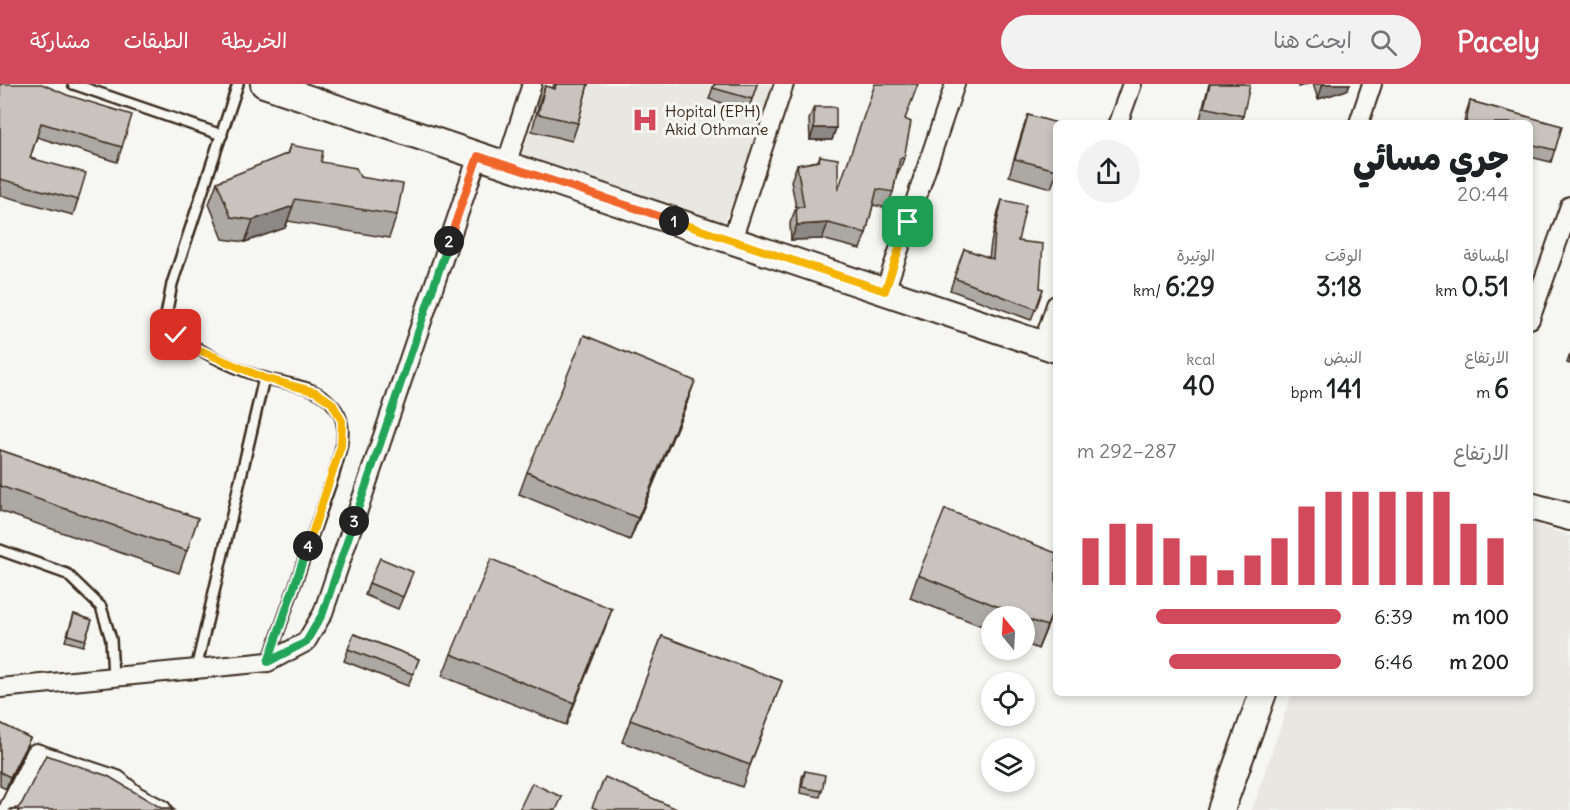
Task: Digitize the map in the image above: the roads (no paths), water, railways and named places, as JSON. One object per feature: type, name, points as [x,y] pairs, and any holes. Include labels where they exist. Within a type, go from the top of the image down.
[{"type":"main road","points":[[272,85],[1049,346]]},
{"type":"main road","points":[[1533,507],[1570,518]]},
{"type":"main road","points":[[1221,810],[1262,696]]},
{"type":"street","points":[[506,165],[532,84]]},
{"type":"street","points":[[732,240],[784,84]]},
{"type":"street","points":[[885,291],[956,84]]},
{"type":"street","points":[[1119,120],[1131,84]]},
{"type":"street","points":[[1360,120],[1372,84]]},
{"type":"street","points":[[0,688],[268,662],[306,642],[323,613],[478,156]]},
{"type":"street","points":[[1533,311],[1570,206]]},
{"type":"street","points":[[1049,346],[1053,323]]},
{"type":"street","points":[[8,810],[36,753],[117,780],[132,803],[162,810]]},
{"type":"lane","points":[[73,84],[222,135]]},
{"type":"lane","points":[[238,84],[170,293],[165,321],[176,335],[190,346],[264,378],[316,392],[332,403],[342,421],[341,446],[333,477],[268,662]]},
{"type":"lane","points":[[196,669],[264,378]]},
{"type":"lane","points":[[0,550],[67,574],[101,607],[111,639],[113,677]]},
{"type":"place","name":"Hopital (EPH) Akid Othmane","points":[[645,120]]}]
